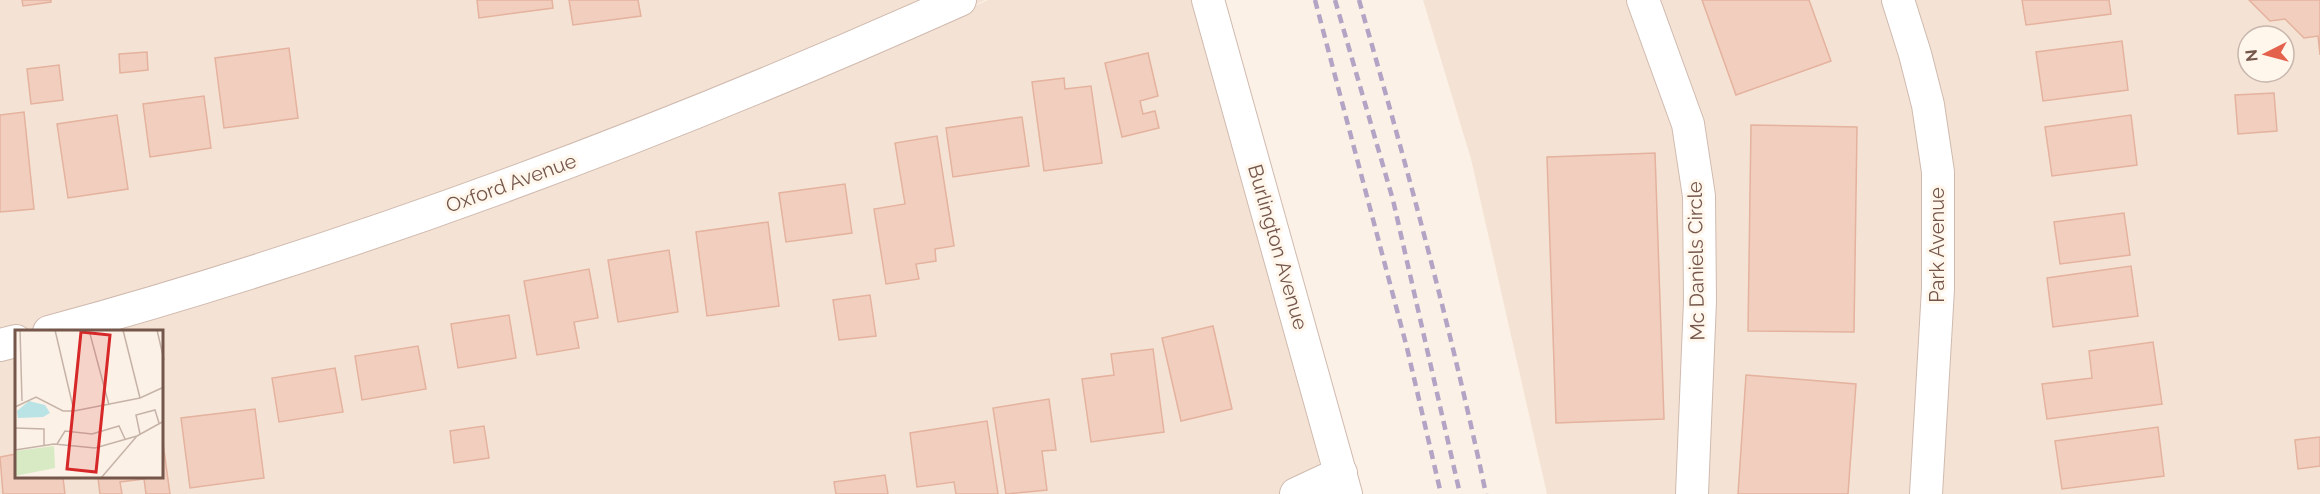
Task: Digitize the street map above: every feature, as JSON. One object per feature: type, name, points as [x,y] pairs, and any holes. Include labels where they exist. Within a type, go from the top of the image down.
[{"type":"street","name":"Oxford Avenue","points":[[56,330],[328,248],[538,174],[746,93],[960,0]]},
{"type":"street","name":"Burlington Avenue","points":[[1208,0],[1343,484]]},
{"type":"street","name":"Mc Daniels Circle","points":[[1643,0],[1688,124],[1699,196],[1700,301],[1692,494]]},
{"type":"street","name":"Park Avenue","points":[[1898,0],[1928,105],[1938,172],[1938,289],[1926,494]]},
{"type":"street","points":[[0,345],[15,341]]},
{"type":"street","points":[[1296,494],[1343,484]]},
{"type":"shaded area","points":[[0,0],[985,0],[954,15],[988,0],[1193,0],[1256,212],[1318,455],[1324,494],[0,494],[0,360],[15,355],[15,479],[164,479],[164,330],[15,330],[0,358]]},
{"type":"shaded area","points":[[1423,0],[2320,0],[2320,494],[1547,494],[1471,159]]},
{"type":"building","points":[[22,0],[51,0],[51,2],[23,6]]},
{"type":"building","points":[[477,0],[552,0],[553,8],[479,18]]},
{"type":"building","points":[[569,0],[638,0],[641,16],[573,25]]},
{"type":"building","points":[[1702,0],[1809,0],[1831,61],[1736,95]]},
{"type":"building","points":[[2022,0],[2109,0],[2111,14],[2026,25]]},
{"type":"building","points":[[2249,0],[2320,0],[2320,55],[2318,36],[2304,38],[2296,30],[2296,24],[2290,24],[2285,19],[2270,21]]},
{"type":"building","points":[[2122,41],[2128,90],[2043,101],[2036,52]]},
{"type":"building","points":[[289,48],[298,118],[224,128],[215,58]]},
{"type":"building","points":[[147,52],[148,70],[120,73],[119,54]]},
{"type":"building","points":[[1148,53],[1158,96],[1140,101],[1143,114],[1155,111],[1159,128],[1122,137],[1105,63]]},
{"type":"building","points":[[59,65],[63,100],[31,104],[27,69]]},
{"type":"building","points":[[1064,78],[1065,89],[1091,86],[1102,163],[1044,171],[1032,82]]},
{"type":"building","points":[[2274,93],[2277,131],[2238,134],[2235,95]]},
{"type":"building","points":[[204,96],[211,148],[150,157],[143,104]]},
{"type":"building","points":[[24,112],[34,209],[0,212],[0,115]]},
{"type":"building","points":[[117,115],[128,189],[68,198],[57,124]]},
{"type":"building","points":[[2131,115],[2137,165],[2052,176],[2045,127]]},
{"type":"building","points":[[1022,117],[1029,166],[953,177],[946,128]]},
{"type":"building","points":[[1751,125],[1857,127],[1854,332],[1748,331]]},
{"type":"building","points":[[937,136],[954,246],[935,249],[936,261],[916,264],[919,279],[886,284],[874,209],[905,204],[895,143]]},
{"type":"building","points":[[1655,153],[1664,419],[1556,423],[1547,157]]},
{"type":"building","points":[[845,184],[852,233],[786,242],[779,193]]},
{"type":"building","points":[[2124,213],[2130,255],[2060,264],[2054,222]]},
{"type":"building","points":[[768,222],[779,306],[707,316],[696,232]]},
{"type":"building","points":[[669,250],[678,312],[618,322],[608,260]]},
{"type":"building","points":[[2131,266],[2138,316],[2053,327],[2047,278]]},
{"type":"building","points":[[589,269],[598,318],[574,322],[579,348],[537,355],[524,281]]},
{"type":"building","points":[[870,295],[876,336],[839,340],[833,300]]},
{"type":"building","points":[[509,315],[516,358],[458,368],[451,324]]},
{"type":"building","points":[[1213,326],[1232,409],[1181,421],[1162,338]]},
{"type":"building","points":[[2153,342],[2162,404],[2047,419],[2042,384],[2092,378],[2089,351]]},
{"type":"building","points":[[418,346],[426,389],[362,400],[355,356]]},
{"type":"building","points":[[1153,349],[1164,432],[1091,442],[1082,379],[1114,375],[1111,354]]},
{"type":"building","points":[[335,368],[343,412],[279,422],[272,378]]},
{"type":"building","points":[[1746,375],[1856,384],[1848,494],[1738,494]]},
{"type":"building","points":[[1049,399],[1056,450],[1042,451],[1047,490],[1006,494],[993,408]]},
{"type":"building","points":[[255,409],[264,478],[190,488],[181,418]]},
{"type":"building","points":[[987,421],[998,494],[956,494],[954,482],[917,487],[910,433]]},
{"type":"building","points":[[484,426],[489,458],[454,463],[450,431]]},
{"type":"building","points":[[2158,427],[2164,476],[2062,489],[2055,441]]},
{"type":"building","points":[[2320,437],[2320,466],[2298,469],[2295,440]]},
{"type":"building","points":[[164,450],[170,494],[146,494],[144,479],[164,479]]},
{"type":"building","points":[[15,454],[15,479],[63,479],[65,494],[3,494],[0,457]]},
{"type":"building","points":[[885,475],[888,494],[836,494],[834,482]]},
{"type":"building","points":[[98,479],[144,479],[120,482],[122,494],[100,494]]},
{"type":"railway","points":[[1315,0],[1407,348],[1441,494]]},
{"type":"railway","points":[[1335,0],[1393,200],[1460,494]]},
{"type":"railway","points":[[1359,0],[1427,246],[1486,494]]}]
